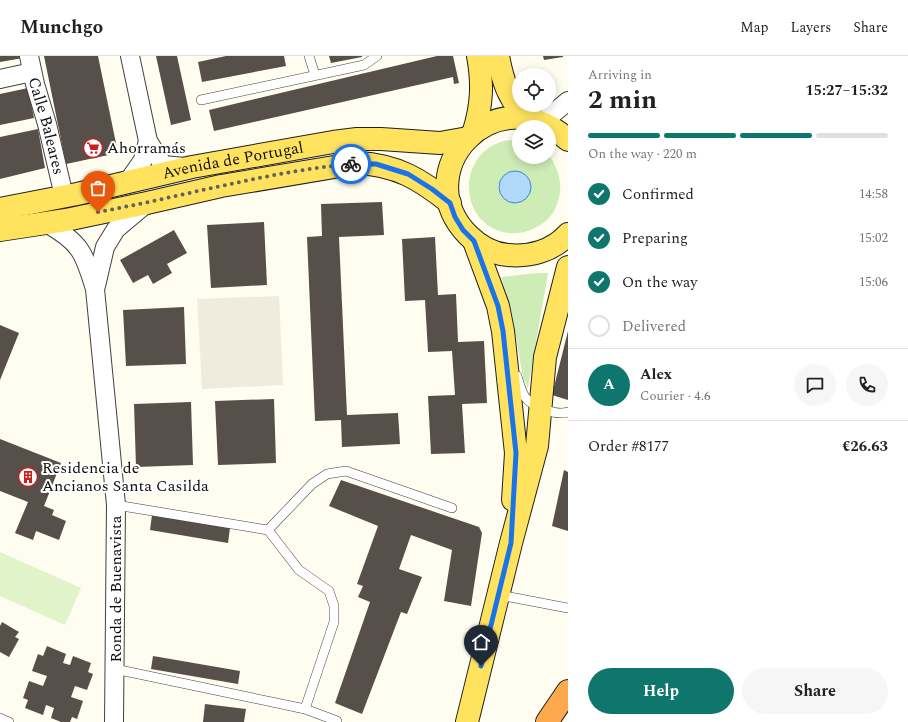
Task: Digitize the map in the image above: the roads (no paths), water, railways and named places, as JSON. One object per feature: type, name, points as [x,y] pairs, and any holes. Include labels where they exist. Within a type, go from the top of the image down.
[{"type":"highway","points":[[548,722],[568,691]]},
{"type":"main road","points":[[471,134],[482,102],[482,85],[478,56]]},
{"type":"main road","points":[[498,56],[506,88],[513,103],[533,119],[558,130],[568,140]]},
{"type":"main road","points":[[440,143],[467,119],[476,103],[482,85]]},
{"type":"main road","points":[[533,119],[499,119],[486,124],[471,134],[457,152],[450,168],[447,185],[450,203],[459,224],[474,241],[487,250],[502,255],[518,256],[559,251],[568,234]]},
{"type":"main road","name":"Avenida de Portugal","points":[[0,209],[127,183],[192,167],[357,139],[440,143],[471,134]]},
{"type":"main road","name":"Avenida de Portugal","points":[[0,230],[46,223],[147,203],[221,186],[336,165],[358,163],[389,167],[408,174],[432,189],[450,203]]},
{"type":"main road","points":[[474,241],[498,306],[503,331],[516,453],[511,543]]},
{"type":"main road","points":[[467,722],[511,543],[537,446],[545,357],[563,306],[568,267]]},
{"type":"street","points":[[130,56],[148,141],[163,165],[192,167]]},
{"type":"street","points":[[0,78],[31,64]]},
{"type":"street","name":"Calle Baleares","points":[[31,64],[64,196]]},
{"type":"street","points":[[533,119],[550,116],[568,101]]},
{"type":"street","points":[[127,183],[143,160],[148,141]]},
{"type":"street","name":"Ronda de Buenavista","points":[[95,289],[105,247],[116,229],[147,203]]},
{"type":"street","name":"Ronda de Buenavista","points":[[46,223],[66,234],[79,246],[87,262],[95,289],[116,505],[116,669],[114,722]]},
{"type":"lane","points":[[309,56],[315,75]]},
{"type":"lane","points":[[201,100],[364,65],[377,56]]},
{"type":"lane","points":[[503,331],[511,351],[520,386],[526,398],[541,408],[566,413]]},
{"type":"lane","points":[[268,530],[312,484],[327,474],[346,471],[452,508]]},
{"type":"lane","points":[[116,505],[268,530],[300,570],[329,591],[334,606],[334,622],[305,709]]},
{"type":"lane","points":[[499,595],[568,608]]},
{"type":"lane","points":[[116,669],[305,709],[337,721]]},
{"type":"lane","points":[[0,718],[9,722]]},
{"type":"water","points":[[512,171],[518,171],[527,175],[531,187],[527,199],[518,203],[512,203],[503,199],[499,190],[499,184],[503,175]]},
{"type":"place","name":"Ahorramás","points":[[93,148]]},
{"type":"place","name":"Residencia de Ancianos Santa Casilda","points":[[28,477]]}]
